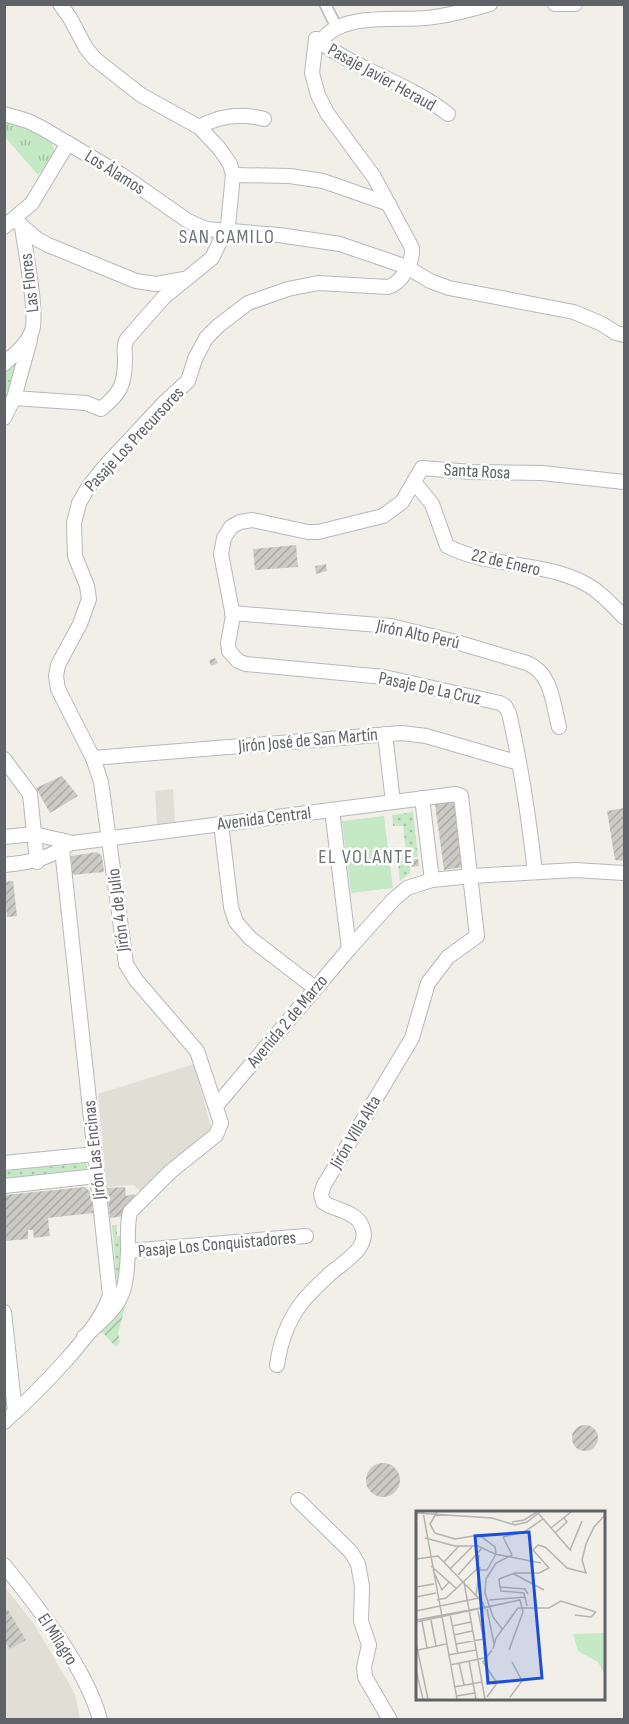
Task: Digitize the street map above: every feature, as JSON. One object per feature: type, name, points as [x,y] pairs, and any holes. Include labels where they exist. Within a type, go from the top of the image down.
[{"type":"street","points":[[14,398],[86,403],[101,409],[114,398],[122,387],[124,347],[127,339],[164,297],[212,258],[230,218],[233,175],[230,164],[219,148],[199,127],[141,95],[95,59],[60,4]]},
{"type":"street","points":[[325,4],[337,28]]},
{"type":"street","points":[[406,267],[412,255],[412,248],[374,177],[327,113],[318,95],[312,73],[316,39],[321,42],[325,35],[337,28],[371,20],[439,16],[490,4]]},
{"type":"street","points":[[555,4],[575,4]]},
{"type":"street","name":"Pasaje Javier Heraud","points":[[316,39],[339,56],[433,102],[448,114]]},
{"type":"street","name":"Los Álamos","points":[[4,114],[36,124],[125,177],[188,221],[206,229],[279,235],[334,243],[406,267],[430,281],[449,288],[573,312],[624,335]]},
{"type":"street","points":[[199,127],[215,119],[231,116],[255,117],[264,120]]},
{"type":"street","points":[[68,143],[35,199],[14,225],[58,250],[136,281],[156,284],[188,278]]},
{"type":"street","points":[[233,175],[290,176],[323,181],[389,204]]},
{"type":"street","name":"Las Flores","points":[[4,364],[25,344],[32,330],[34,314],[14,225]]},
{"type":"street","name":"Pasaje Los Precursores","points":[[93,758],[58,689],[56,676],[58,665],[80,624],[88,599],[87,586],[76,561],[75,549],[75,516],[84,492],[159,408],[188,381],[195,359],[206,338],[240,308],[267,296],[309,284],[391,286],[400,281],[406,267]]},
{"type":"street","points":[[4,418],[14,398],[32,330]]},
{"type":"street","name":"Santa Rosa","points":[[232,613],[221,554],[224,538],[231,527],[240,522],[252,520],[308,532],[340,528],[387,514],[402,502],[422,468],[472,472],[542,473],[624,482]]},
{"type":"street","name":"22 de Enero","points":[[414,482],[432,504],[447,546],[502,562],[575,578],[596,590],[624,617]]},
{"type":"street","name":"Jirón Alto Perú","points":[[232,613],[391,626],[527,663],[537,668],[546,678],[559,727]]},
{"type":"street","name":"Pasaje De La Cruz","points":[[232,613],[229,651],[233,657],[246,664],[384,677],[503,704],[509,713],[519,763],[535,872]]},
{"type":"street","points":[[385,734],[393,802]]},
{"type":"street","name":"Jirón José de San Martín","points":[[93,758],[385,734],[418,734],[519,763]]},
{"type":"street","name":"Jirón 4 de Julio","points":[[93,758],[101,782],[110,838],[126,964],[135,980],[197,1051],[216,1106]]},
{"type":"street","points":[[4,759],[30,794],[37,862]]},
{"type":"street","name":"Avenida Central","points":[[66,844],[456,794],[462,798],[472,876]]},
{"type":"street","points":[[422,798],[432,880]]},
{"type":"street","points":[[332,810],[349,949]]},
{"type":"street","points":[[221,824],[231,907],[236,922],[250,939],[315,988]]},
{"type":"street","points":[[4,837],[34,834],[66,844]]},
{"type":"street","points":[[4,865],[37,862],[51,856],[66,844]]},
{"type":"street","name":"Jirón Las Encinas","points":[[10,1417],[84,1337],[104,1310],[110,1295],[66,844]]},
{"type":"street","name":"Avenida 2 de Marzo","points":[[216,1106],[349,949],[399,894],[416,884],[432,880],[535,872],[574,870],[624,873]]},
{"type":"street","name":"Jirón Villa Alta","points":[[277,1365],[284,1335],[300,1306],[316,1288],[359,1249],[363,1237],[361,1225],[351,1215],[323,1202],[322,1189],[412,1038],[426,987],[431,978],[448,957],[477,936],[472,876]]},
{"type":"street","points":[[84,1337],[110,1314],[122,1297],[125,1287],[130,1212],[170,1172],[216,1135],[221,1123],[216,1106]]},
{"type":"street","points":[[4,1163],[95,1154]]},
{"type":"street","points":[[4,1186],[97,1176]]},
{"type":"street","name":"Pasaje Los Conquistadores","points":[[128,1251],[306,1236]]},
{"type":"street","points":[[4,1312],[10,1417]]},
{"type":"street","points":[[298,1500],[351,1552],[358,1564],[362,1586],[362,1621],[369,1644],[364,1667],[365,1677],[390,1719]]},
{"type":"street","name":"El Milagro","points":[[4,1564],[44,1617],[68,1654],[100,1719]]},
{"type":"shaded area","points":[[173,789],[175,823],[157,825],[155,791]]},
{"type":"shaded area","points":[[194,1064],[212,1131],[164,1168],[141,1192],[134,1185],[107,1187],[98,1094]]},
{"type":"shaded area","points":[[4,1586],[34,1624],[75,1694],[80,1719],[5,1719]]},
{"type":"green space","points":[[4,121],[43,135],[53,146],[54,152],[51,158],[38,175],[5,137]]},
{"type":"green space","points":[[19,355],[10,394],[5,389],[5,370]]},
{"type":"green space","points":[[413,812],[418,857],[410,858],[410,873],[400,881],[397,854],[406,852],[403,826],[393,826],[392,815]]},
{"type":"green space","name":"EL VOLANTE","points":[[384,816],[393,888],[351,893],[342,821]]},
{"type":"green space","points":[[86,1163],[87,1169],[5,1178],[5,1171]]},
{"type":"green space","points":[[112,1225],[117,1225],[117,1236],[121,1236],[121,1261],[117,1284]]},
{"type":"green space","points":[[127,1300],[118,1333],[120,1342],[116,1347],[101,1331]]},
{"type":"building","points":[[296,545],[298,567],[255,570],[253,549]]},
{"type":"building","points":[[326,564],[327,571],[316,574],[315,566]]},
{"type":"building","points":[[215,658],[218,663],[211,666],[209,660]]},
{"type":"building","points":[[62,776],[78,796],[50,813],[36,788]]},
{"type":"building","points":[[454,802],[463,867],[444,870],[435,804]]},
{"type":"building","points":[[624,808],[624,861],[615,860],[607,811]]},
{"type":"building","points":[[97,852],[102,856],[104,872],[72,875],[71,856]]},
{"type":"building","points":[[418,859],[419,866],[412,867],[411,860]]},
{"type":"building","points":[[13,881],[17,916],[7,917],[4,882]]},
{"type":"building","points":[[85,1187],[91,1193],[93,1213],[48,1218],[50,1236],[34,1238],[33,1230],[28,1230],[28,1239],[5,1241],[5,1195]]},
{"type":"building","points":[[125,1187],[126,1196],[134,1194],[136,1199],[124,1216],[110,1218],[107,1188]]},
{"type":"building","points":[[585,1425],[594,1429],[598,1438],[594,1447],[585,1451],[576,1447],[572,1438],[576,1429]]},
{"type":"building","points":[[383,1463],[395,1468],[400,1480],[395,1492],[383,1497],[371,1492],[366,1480],[371,1468]]},
{"type":"building","points":[[8,1610],[26,1640],[10,1649],[4,1640],[4,1612]]},
{"type":"district","name":"SAN CAMILO","points":[[227,236]]},
{"type":"district","name":"EL VOLANTE","points":[[366,856]]}]
